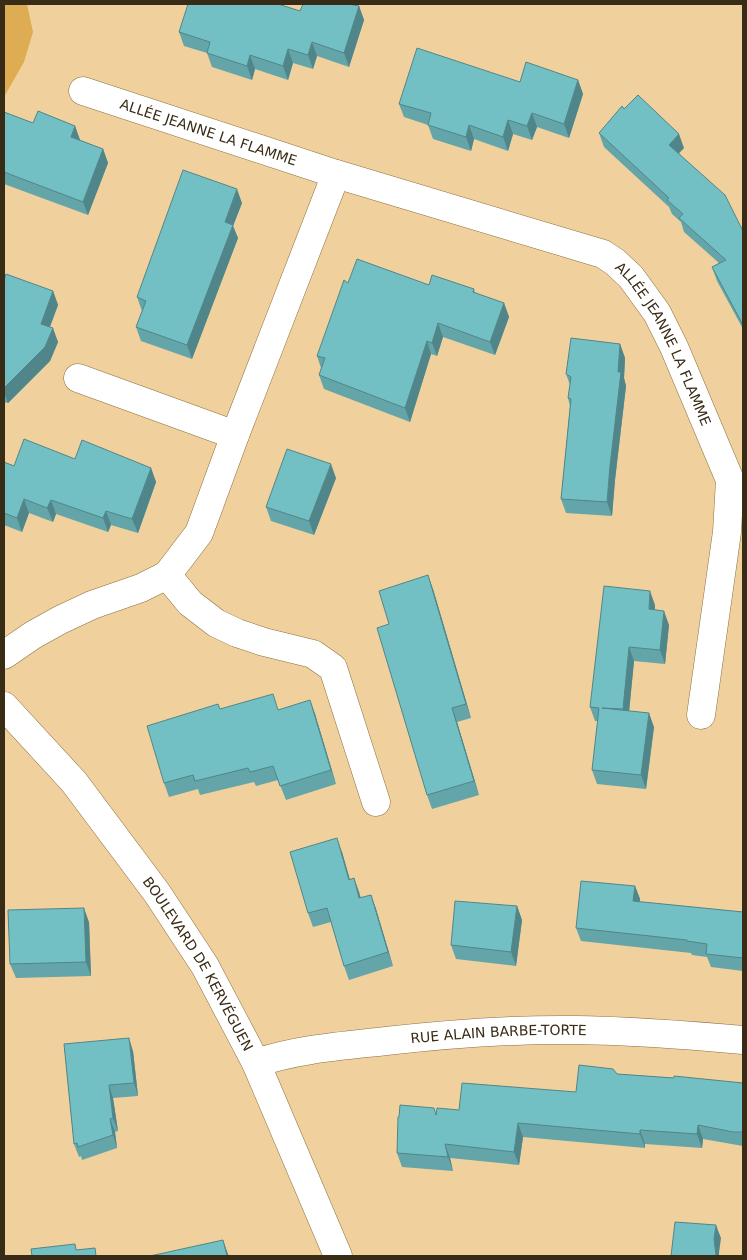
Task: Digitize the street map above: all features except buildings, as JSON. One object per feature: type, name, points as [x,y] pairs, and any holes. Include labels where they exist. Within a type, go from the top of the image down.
[{"type":"street","name":"ALLÉE JEANNE LA FLAMME","points":[[83,91],[336,174],[603,254],[631,277],[657,313],[730,480],[726,532],[700,715]]},
{"type":"street","points":[[4,655],[33,635],[60,620],[92,605],[141,588],[167,575],[199,533],[336,174]]},
{"type":"street","points":[[78,378],[235,435]]},
{"type":"street","points":[[167,575],[190,603],[216,623],[237,633],[264,642],[313,654],[332,668],[376,802]]},
{"type":"street","name":"BOULEVARD DE KERVÉGUEN","points":[[4,706],[74,782],[162,901],[205,966],[256,1063],[338,1256]]},
{"type":"street","name":"RUE ALAIN BARBE-TORTE","points":[[256,1063],[277,1056],[312,1049],[453,1034],[575,1030],[686,1035],[743,1040]]},
{"type":"shaded area","points":[[4,4],[27,4],[33,32],[24,62],[4,97]]}]
